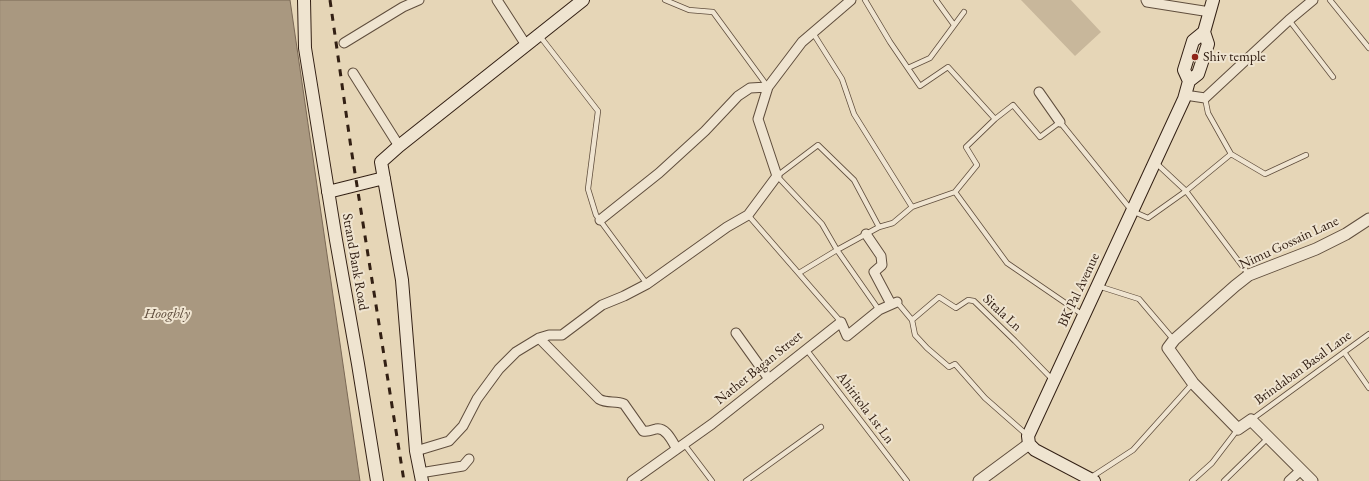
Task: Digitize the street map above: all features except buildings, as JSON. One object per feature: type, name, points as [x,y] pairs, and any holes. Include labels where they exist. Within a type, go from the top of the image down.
[{"type":"main road","name":"Strand Bank Road","points":[[304,0],[305,48],[377,481]]},
{"type":"main road","points":[[421,477],[416,451],[402,280],[381,162],[398,146],[583,0]]},
{"type":"main road","name":"BK Pal Avenue","points":[[1028,440],[1155,162],[1185,95],[1189,81],[1198,74],[1208,44],[1204,32],[1211,6]]},
{"type":"main road","points":[[328,192],[384,178]]},
{"type":"main road","points":[[1028,440],[1035,450],[1090,480]]},
{"type":"street","points":[[344,43],[403,7],[419,0]]},
{"type":"street","points":[[497,0],[526,45]]},
{"type":"street","points":[[416,451],[449,440],[463,426],[477,399],[499,369],[516,352],[539,338],[549,335],[562,335],[602,306],[647,284],[727,227],[748,215],[777,176],[758,119],[768,87],[802,42],[851,0]]},
{"type":"street","points":[[1146,0],[1147,2],[1167,6],[1211,6]]},
{"type":"street","points":[[1185,95],[1205,98],[1289,20],[1313,0]]},
{"type":"street","points":[[353,73],[398,146]]},
{"type":"street","points":[[600,220],[659,173],[706,131],[738,96],[750,88],[768,87]]},
{"type":"street","points":[[1040,92],[1060,122]]},
{"type":"street","name":"Nimu Gossain Lane","points":[[1174,340],[1235,286],[1249,276],[1316,249],[1346,234],[1369,219]]},
{"type":"street","points":[[841,322],[847,336],[879,310],[894,303],[874,272],[882,265],[881,256],[866,234]]},
{"type":"street","name":"Nather Bagan Street","points":[[632,481],[712,424],[806,348],[841,322]]},
{"type":"street","points":[[736,333],[769,379]]},
{"type":"street","points":[[539,338],[598,399],[604,402],[620,402],[624,404],[643,431],[646,432],[659,428],[664,430],[680,446]]},
{"type":"street","points":[[1174,340],[1168,348],[1193,383],[1238,429],[1251,420],[1312,481]]},
{"type":"street","points":[[979,481],[1028,440]]},
{"type":"street","points":[[421,477],[463,466],[469,459]]},
{"type":"street","points":[[1289,481],[1301,470]]},
{"type":"lane","points":[[665,0],[689,10],[713,12],[768,87]]},
{"type":"lane","points":[[865,0],[890,42],[920,86],[948,67],[995,119]]},
{"type":"lane","points":[[936,0],[954,25]]},
{"type":"lane","points":[[1330,0],[1369,48]]},
{"type":"lane","points":[[908,68],[930,58],[964,12]]},
{"type":"lane","points":[[1289,20],[1333,77]]},
{"type":"lane","points":[[813,33],[842,79],[854,114],[912,207]]},
{"type":"lane","points":[[539,35],[598,111],[588,189],[596,215],[647,284]]},
{"type":"lane","points":[[1205,98],[1208,113],[1231,154],[1265,174],[1306,155]]},
{"type":"lane","points":[[799,274],[866,234],[879,227],[893,223],[912,207],[955,192],[977,165],[966,147],[995,119],[1013,105],[1040,137],[1060,122],[1132,211],[1148,218],[1186,191],[1231,154]]},
{"type":"lane","points":[[879,227],[854,180],[818,144],[777,176],[822,224],[837,250],[879,310]]},
{"type":"lane","points":[[1155,162],[1186,191],[1249,276]]},
{"type":"lane","points":[[955,192],[1007,263],[1084,316]]},
{"type":"lane","points":[[748,215],[841,322]]},
{"type":"lane","points":[[1098,286],[1139,299],[1174,340]]},
{"type":"lane","name":"Sitala Ln","points":[[912,320],[939,297],[956,308],[968,300],[974,301],[1051,378]]},
{"type":"lane","points":[[894,303],[912,320],[916,334],[927,348],[949,367],[955,364],[985,398],[1028,440]]},
{"type":"lane","name":"Brindaban Basal Lane","points":[[1251,420],[1369,334]]},
{"type":"lane","name":"Ahiritola 1st Ln","points":[[806,348],[907,481]]},
{"type":"lane","points":[[1344,352],[1369,388]]},
{"type":"lane","points":[[1090,480],[1133,450],[1193,383]]},
{"type":"lane","points":[[746,481],[821,427]]},
{"type":"lane","points":[[1192,481],[1212,463],[1238,429]]},
{"type":"lane","points":[[1224,481],[1268,438]]},
{"type":"lane","points":[[680,446],[712,481]]},
{"type":"shaded area","points":[[1021,0],[1071,0],[1101,32],[1075,56]]},
{"type":"water","name":"Hooghly","points":[[0,0],[290,0],[360,481],[0,481]]},
{"type":"railway","points":[[330,0],[351,148],[404,481]]},
{"type":"place","name":"Shiv temple","points":[[1195,57]]}]
